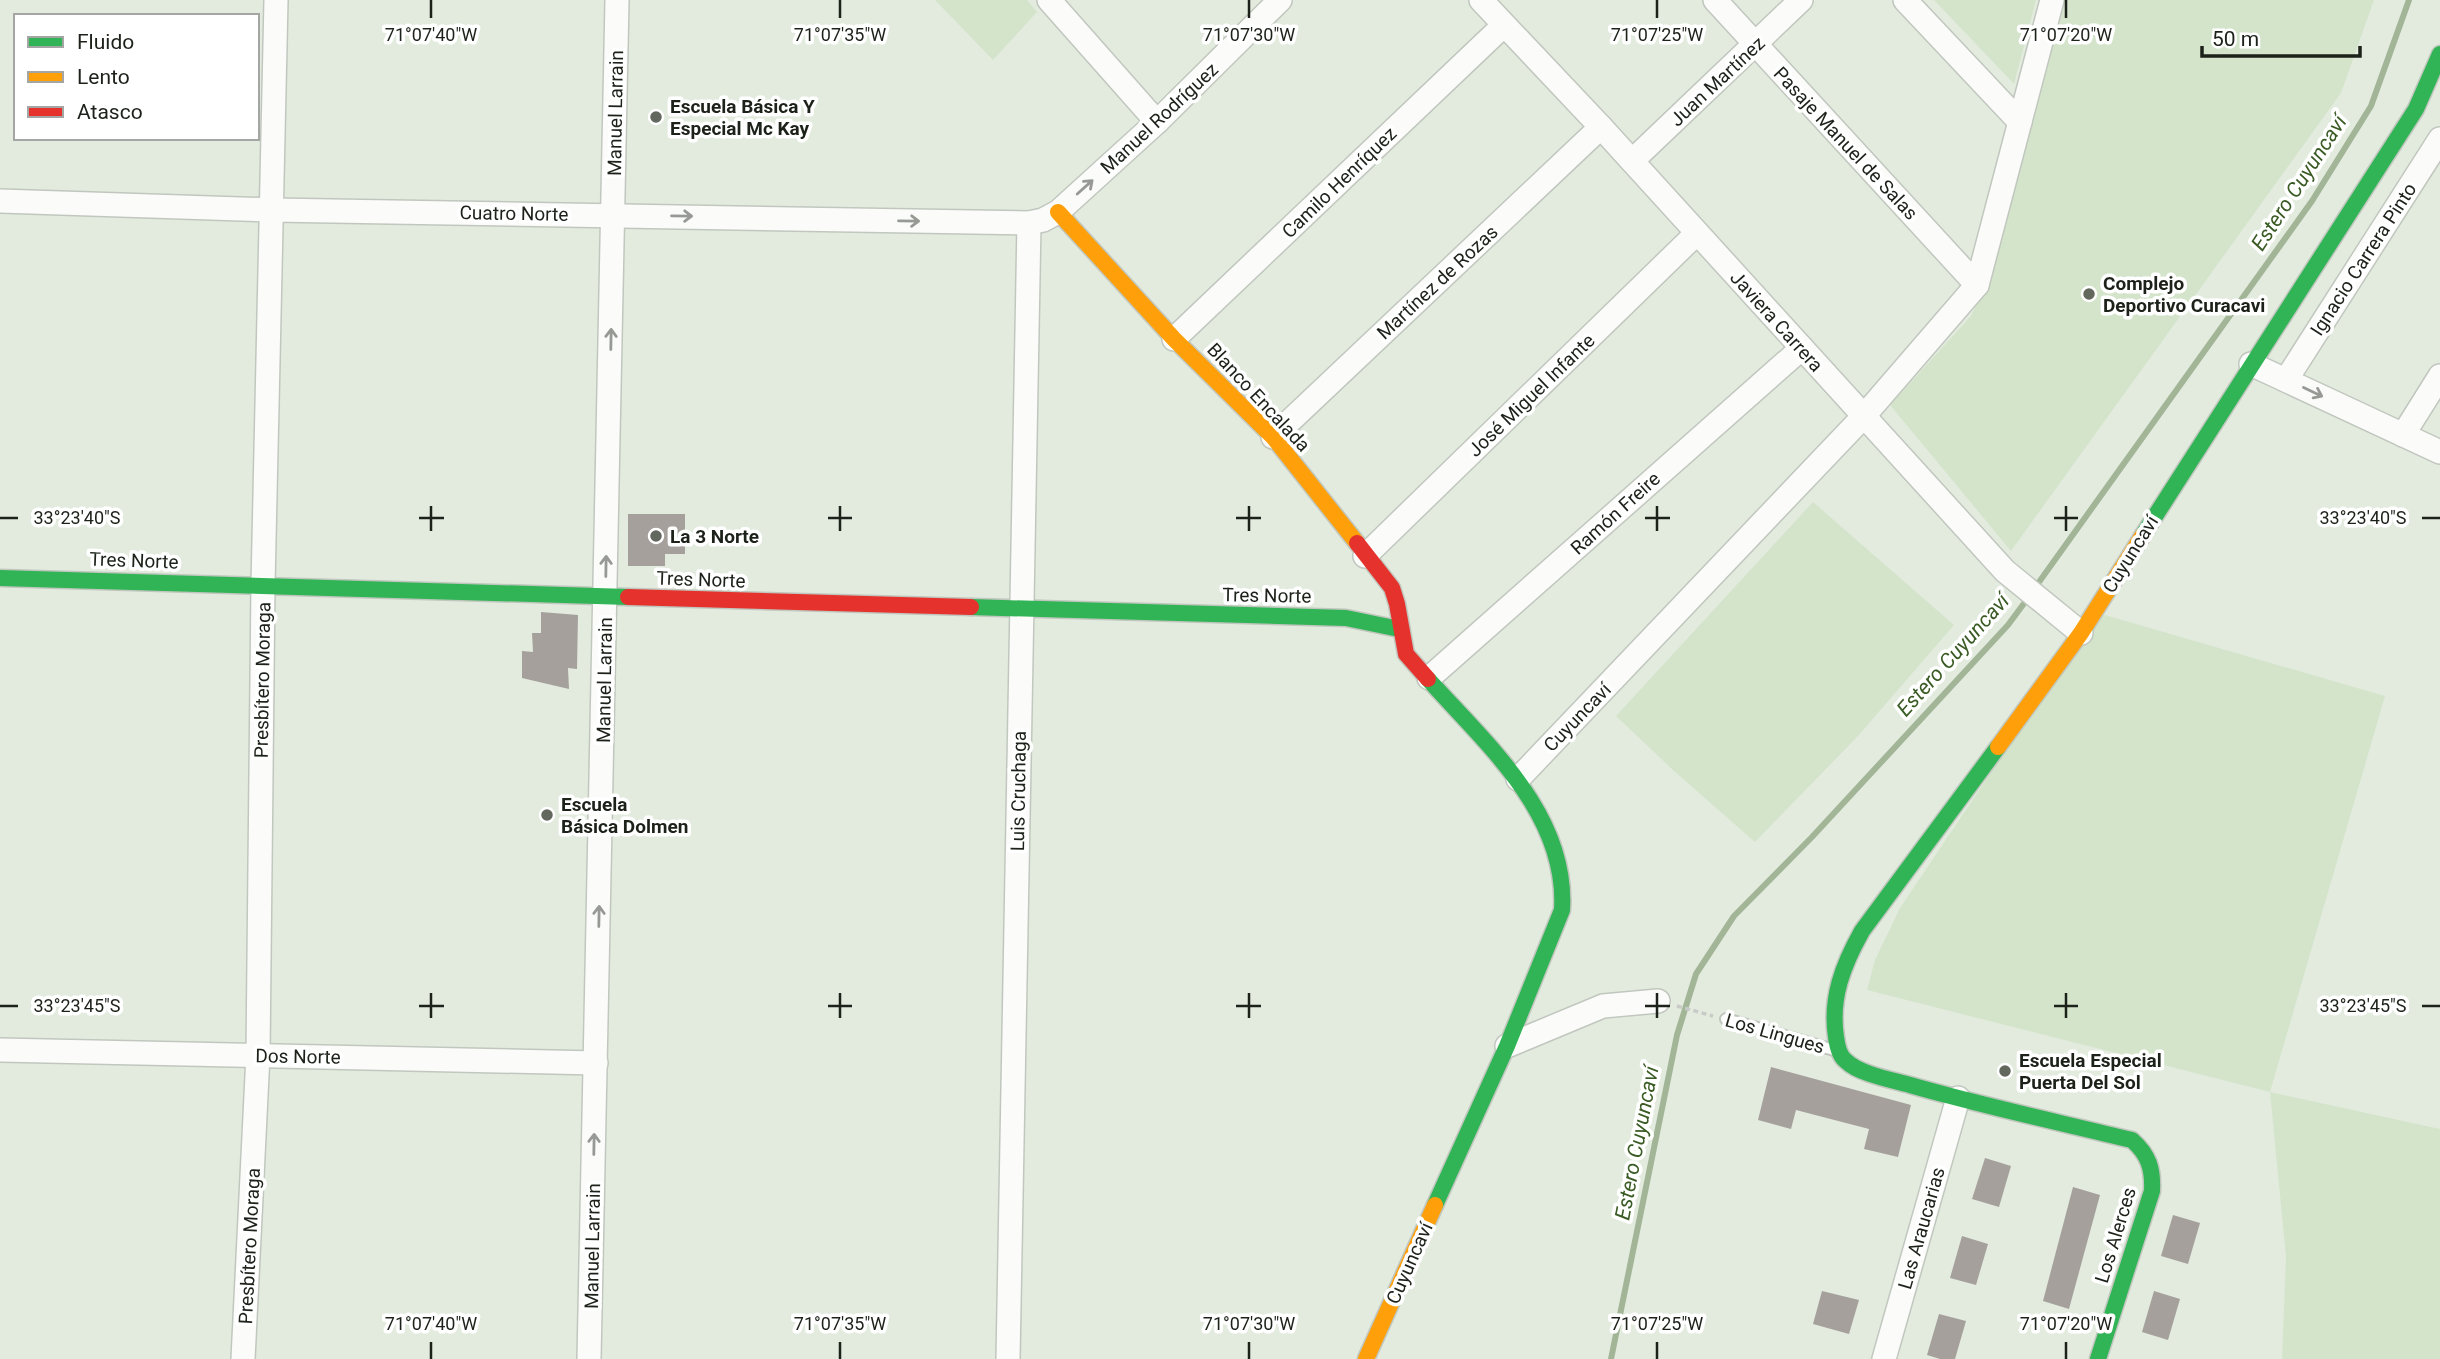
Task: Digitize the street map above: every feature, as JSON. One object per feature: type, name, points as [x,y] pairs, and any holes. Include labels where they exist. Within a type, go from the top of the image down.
[{"type":"street","name":"Presbítero Moraga","points":[[243,1359],[258,1055],[263,585],[276,0]]},
{"type":"street","name":"Manuel Larrain","points":[[589,1359],[617,0]]},
{"type":"street","points":[[1049,0],[1157,122]]},
{"type":"street","name":"Manuel Rodríguez","points":[[1029,223],[1043,220],[1058,212],[1157,122],[1280,0]]},
{"type":"street","name":"Javiera Carrera","points":[[1481,0],[1601,127],[2005,571],[2081,632]]},
{"type":"street","name":"Pasaje Manuel de Salas","points":[[1715,0],[1977,285]]},
{"type":"street","name":"Juan Martínez","points":[[1632,161],[1801,0]]},
{"type":"street","points":[[1905,0],[2020,122]]},
{"type":"street","name":"Cuyuncaví","points":[[1518,779],[1863,417],[1977,285],[2052,0]]},
{"type":"street","name":"Camilo Henríquez","points":[[1174,339],[1504,25]]},
{"type":"street","name":"Cuyuncaví","points":[[1839,1052],[1834,1011],[1841,973],[1862,931],[2081,632],[2250,364],[2417,109],[2440,54]]},
{"type":"street","name":"Martínez de Rozas","points":[[1273,438],[1601,127]]},
{"type":"street","name":"Ignacio Carrera Pinto","points":[[2286,380],[2440,139]]},
{"type":"street","name":"Cuatro Norte","points":[[0,201],[273,210],[1029,223]]},
{"type":"street","name":"Blanco Encalada","points":[[1058,212],[1174,339],[1273,438],[1392,588],[1399,609],[1399,629]]},
{"type":"street","name":"Luis Cruchaga","points":[[1008,1359],[1029,223]]},
{"type":"street","name":"José Miguel Infante","points":[[1365,556],[1697,233]]},
{"type":"street","name":"Ramón Freire","points":[[1429,678],[1801,348]]},
{"type":"street","points":[[2250,364],[2440,452]]},
{"type":"street","points":[[2403,435],[2440,376]]},
{"type":"street","name":"Tres Norte","points":[[0,578],[1346,618],[1399,629]]},
{"type":"street","name":"Cuyuncaví","points":[[1366,1359],[1507,1046],[1562,910],[1563,894],[1555,852],[1518,779],[1406,654],[1399,629]]},
{"type":"street","points":[[1507,1046],[1603,1006],[1658,1001]]},
{"type":"street","name":"Dos Norte","points":[[0,1050],[596,1063]]},
{"type":"street","name":"Los Lingues","points":[[1839,1052],[1847,1064],[1862,1072],[2132,1140],[2144,1150],[2150,1163]]},
{"type":"street","name":"Las Araucarias","points":[[1884,1359],[1958,1098]]},
{"type":"street","name":"Los Alerces","points":[[2098,1359],[2152,1191],[2150,1163]]},
{"type":"lane","name":"Los Lingues","points":[[1726,1019],[1839,1052]]},
{"type":"path","name":"Los Lingues","points":[[1658,1001],[1726,1019]]},
{"type":"green space","points":[[935,0],[1027,0],[1037,12],[993,60]]},
{"type":"green space","points":[[1934,0],[2036,0],[2014,84]]},
{"type":"green space","name":"Complejo Deportivo Curacavi","points":[[2063,0],[2374,0],[2341,93],[2011,551],[1890,405],[1971,316],[1993,272]]},
{"type":"green space","points":[[1813,502],[1954,625],[1858,736],[1755,842],[1616,716]]},
{"type":"green space","points":[[2098,613],[2385,696],[2270,1092],[1867,990],[1875,960],[1900,908]]},
{"type":"green space","points":[[2270,1092],[2440,1129],[2440,1359],[2282,1359],[2286,1257]]},
{"type":"building","name":"La 3 Norte","points":[[628,514],[685,514],[685,554],[665,554],[665,566],[628,566]]},
{"type":"building","points":[[541,612],[578,615],[577,669],[568,668],[569,689],[522,678],[522,651],[533,652],[532,633],[541,633]]},
{"type":"building","points":[[1771,1067],[1911,1105],[1898,1157],[1864,1149],[1869,1129],[1796,1110],[1791,1129],[1758,1120]]},
{"type":"building","points":[[1985,1158],[2011,1166],[1999,1207],[1972,1199]]},
{"type":"building","points":[[2073,1187],[2100,1195],[2069,1309],[2043,1301]]},
{"type":"building","points":[[2173,1215],[2200,1223],[2188,1264],[2161,1256]]},
{"type":"building","points":[[1962,1236],[1988,1244],[1976,1285],[1950,1278]]},
{"type":"building","points":[[1822,1291],[1859,1300],[1849,1334],[1813,1324]]},
{"type":"building","points":[[2154,1291],[2180,1299],[2168,1340],[2142,1332]]},
{"type":"building","points":[[1939,1314],[1966,1321],[1955,1359],[1940,1359],[1927,1355]]},
{"type":"waterway","name":"Estero Cuyuncaví","points":[[2034,589],[2312,201],[2371,106],[2409,0]]},
{"type":"waterway","name":"Estero Cuyuncaví","points":[[1611,1359],[1677,1035],[1696,974],[1734,916],[1812,837],[2008,625],[2028,598]]},
{"type":"traffic: fast","points":[[2143,535],[2416,109],[2440,54]]},
{"type":"traffic: fast","points":[[0,578],[628,597]]},
{"type":"traffic: fast","points":[[971,607],[1346,618],[1399,629]]},
{"type":"traffic: fast","points":[[1428,679],[1497,755],[1538,812],[1552,843],[1560,875],[1562,910],[1507,1046],[1435,1205]]},
{"type":"traffic: fast","points":[[1998,747],[1862,931],[1840,982],[1835,1009],[1836,1040],[1844,1059],[1867,1073],[1965,1100],[2132,1140],[2142,1151],[2151,1169],[2152,1191],[2098,1359]]},
{"type":"traffic: slow","points":[[1058,212],[1174,339],[1273,437],[1357,543]]},
{"type":"traffic: slow","points":[[1998,747],[2081,633],[2143,535]]},
{"type":"traffic: slow","points":[[1366,1359],[1435,1205]]},
{"type":"traffic: jam","points":[[1357,543],[1392,588],[1406,654],[1428,679]]},
{"type":"traffic: jam","points":[[628,597],[971,607]]},
{"type":"place","name":"Escuela Básica Y Especial Mc Kay","points":[[656,117]]},
{"type":"place","name":"Complejo Deportivo Curacavi","points":[[2089,294]]},
{"type":"place","name":"La 3 Norte","points":[[656,536]]},
{"type":"place","name":"Escuela Básica Dolmen","points":[[547,815]]},
{"type":"place","name":"Escuela Especial Puerta Del Sol","points":[[2005,1071]]}]
